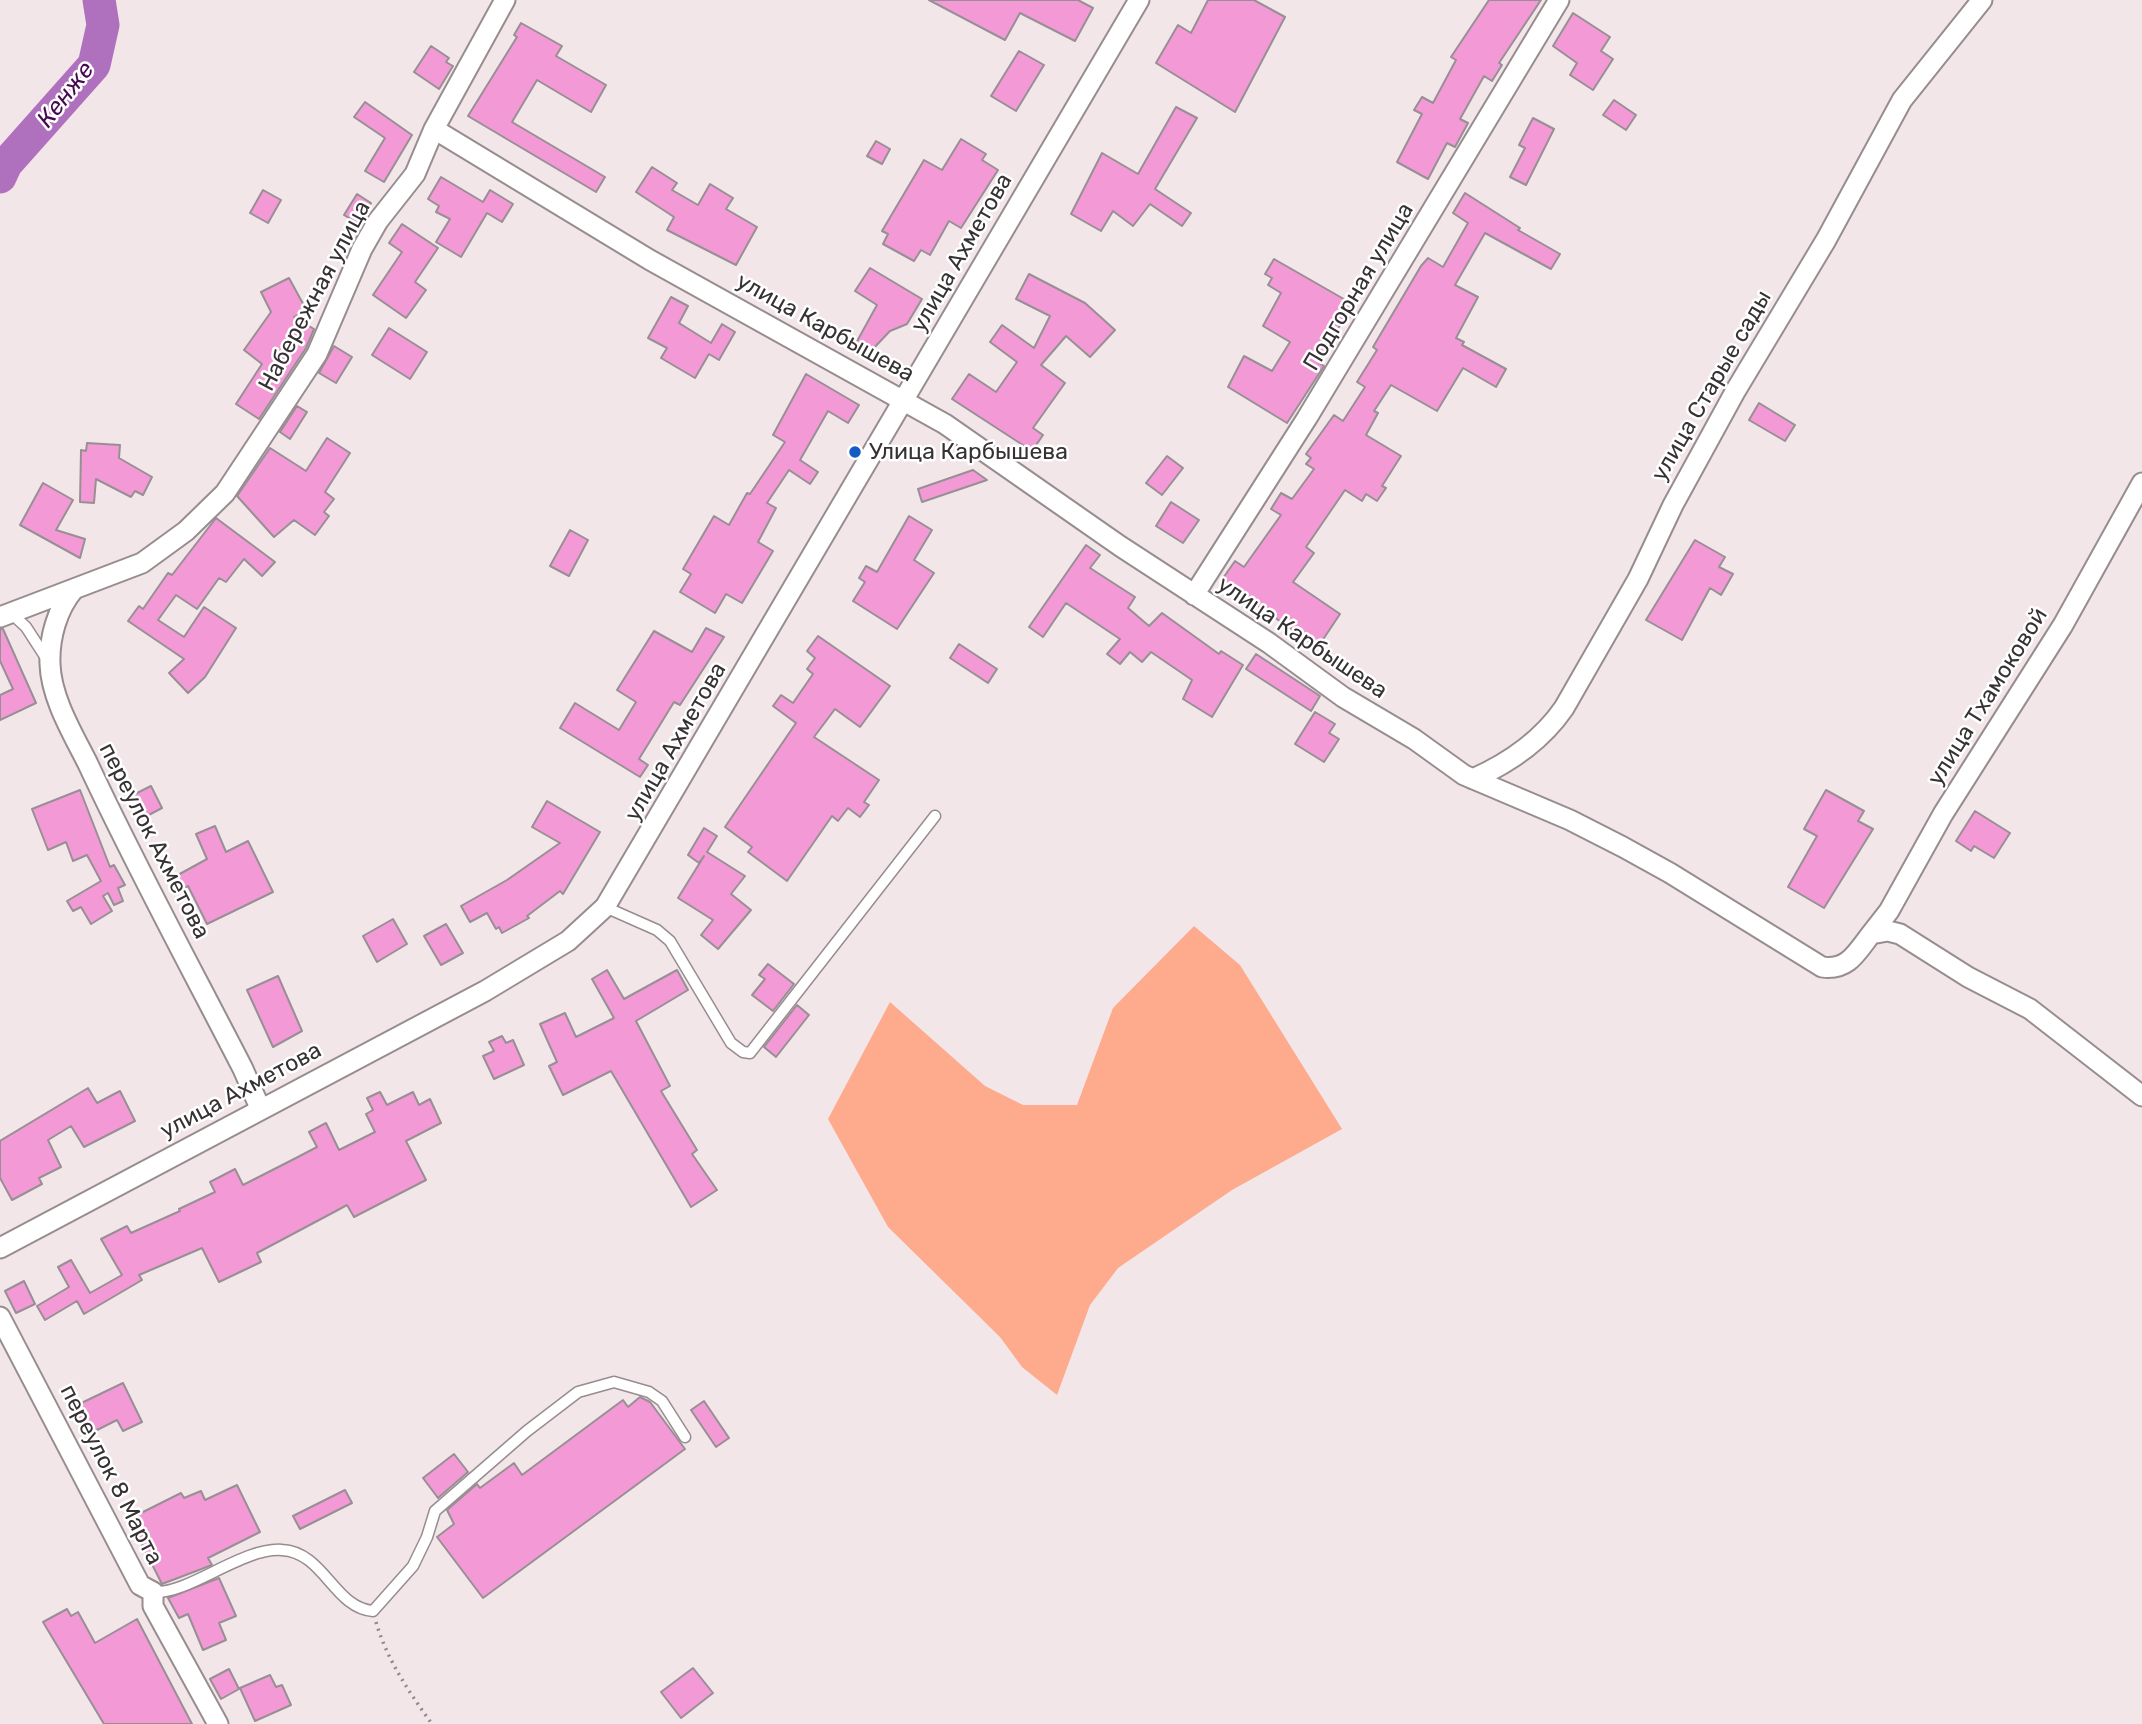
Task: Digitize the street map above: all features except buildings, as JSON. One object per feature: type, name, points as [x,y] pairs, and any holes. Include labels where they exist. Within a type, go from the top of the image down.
[{"type":"street","name":"Набережная улица","points":[[6,616],[142,563],[186,531],[225,493],[317,354],[362,249],[378,221],[415,174],[434,129],[505,0]]},
{"type":"street","name":"улица Ахметова","points":[[0,1248],[522,970],[568,941],[605,907],[1139,0]]},
{"type":"street","name":"Подгорная улица","points":[[1194,595],[1307,418],[1559,0]]},
{"type":"street","name":"улица Старые сады","points":[[1474,779],[1522,751],[1551,727],[1564,708],[1638,579],[1673,505],[1729,402],[1826,240],[1902,100],[1982,0]]},
{"type":"street","name":"улица Карбышева","points":[[434,129],[650,260],[945,424],[1194,595],[1269,643],[1343,697],[1474,779],[1570,820],[1670,873],[1813,964],[1840,968],[1871,934]]},
{"type":"street","name":"улица Тхамоковой","points":[[1871,934],[1889,911],[1943,814],[2063,625],[2142,483]]},
{"type":"street","name":"переулок Ахметова","points":[[74,589],[58,616],[50,665],[60,704],[107,806],[260,1108]]},
{"type":"street","points":[[1871,934],[1888,931],[1900,934],[1968,977],[2030,1009],[2142,1096]]},
{"type":"street","name":"переулок 8 Марта","points":[[0,1317],[140,1585],[153,1592],[153,1606],[218,1724]]},
{"type":"lane","points":[[6,616],[26,627],[50,665]]},
{"type":"lane","points":[[605,907],[664,935],[731,1043],[743,1052],[750,1053],[934,817]]},
{"type":"lane","points":[[153,1592],[166,1591],[211,1571],[280,1549],[295,1552],[324,1572],[359,1610],[373,1611],[413,1566],[427,1537],[435,1511],[527,1431],[578,1392],[614,1382],[649,1392],[662,1401],[685,1437]]},
{"type":"path","points":[[373,1611],[382,1645],[409,1692],[432,1724]]},
{"type":"shaded area","points":[[1194,926],[1240,965],[1342,1129],[1232,1190],[1118,1268],[1090,1305],[1057,1395],[1022,1367],[1000,1337],[888,1227],[828,1119],[890,1002],[985,1086],[1023,1105],[1077,1105],[1113,1008]]},
{"type":"waterway","name":"Кенже","points":[[0,177],[6,164],[94,65],[103,25],[99,0]]},
{"type":"place","name":"Улица Карбышева","points":[[855,452]]}]
